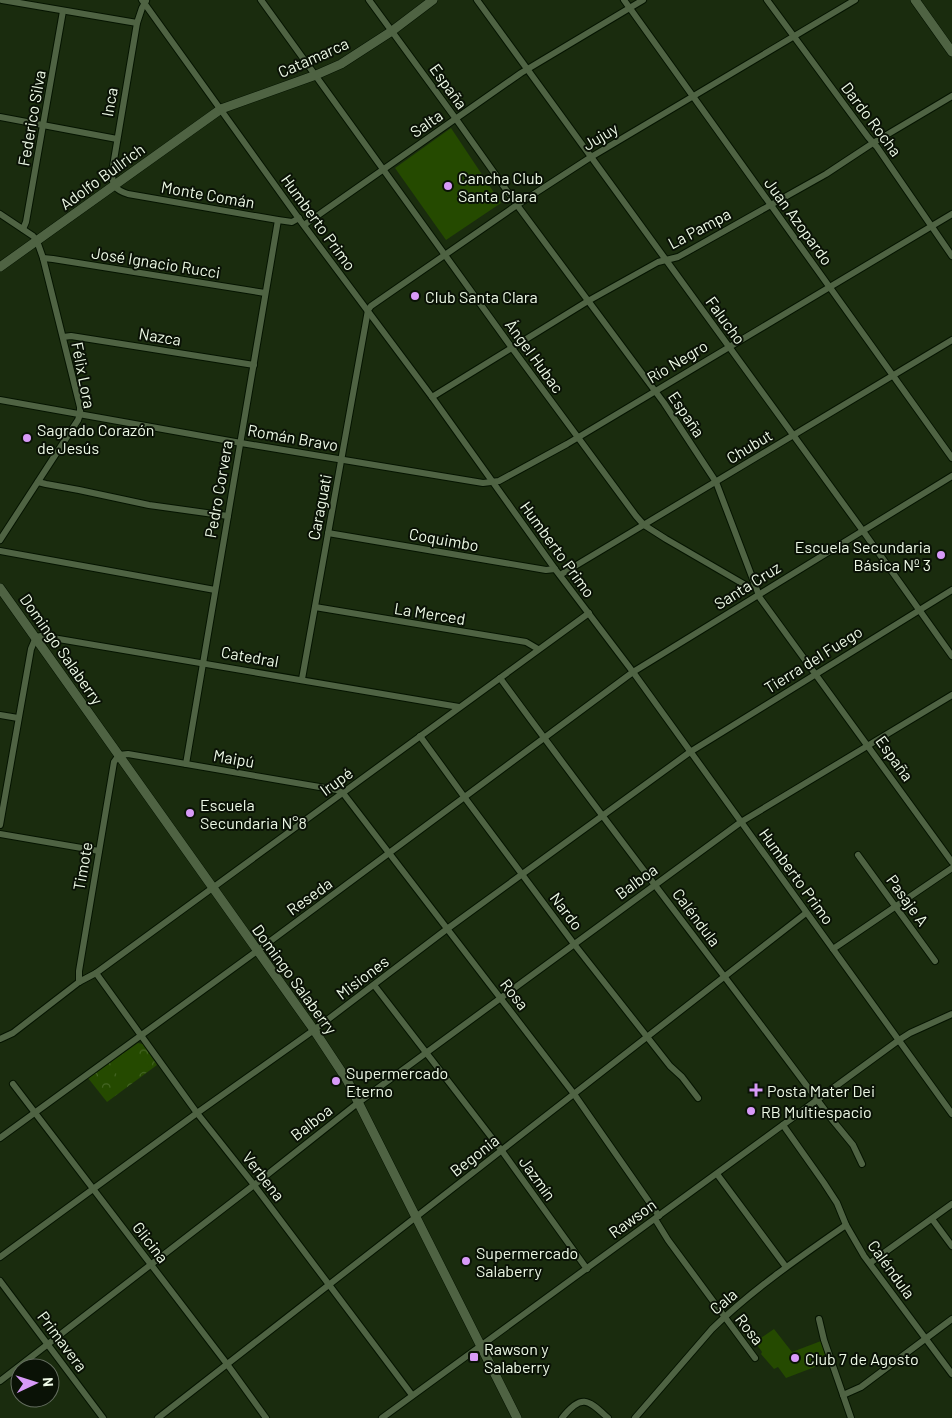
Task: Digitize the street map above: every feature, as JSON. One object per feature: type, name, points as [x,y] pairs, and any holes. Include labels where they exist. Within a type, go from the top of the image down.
[{"type":"street","points":[[2,0],[137,23]]},
{"type":"street","name":"Ángel Hubac","points":[[261,0],[512,348],[636,516],[644,525],[746,586],[755,586]]},
{"type":"street","name":"España","points":[[368,0],[664,403],[716,482],[758,594],[952,862]]},
{"type":"street","name":"Catamarca","points":[[221,109],[316,75],[341,64],[392,31],[433,0]]},
{"type":"street","name":"Falucho","points":[[478,0],[952,656]]},
{"type":"street","name":"Juan Azopardo","points":[[624,0],[952,458]]},
{"type":"street","name":"Salta","points":[[304,225],[527,69],[643,0]]},
{"type":"street","name":"Dardo Rocha","points":[[767,0],[873,143],[952,256]]},
{"type":"street","name":"Jujuy","points":[[368,310],[445,254],[591,157],[855,0]]},
{"type":"street","points":[[915,0],[952,52]]},
{"type":"street","name":"Inca","points":[[114,186],[112,172],[117,139],[137,23],[145,1]]},
{"type":"street","name":"Humberto Primo","points":[[145,1],[304,225],[432,397],[555,569],[633,672],[952,1114]]},
{"type":"street","name":"Federico Silva","points":[[23,229],[26,222],[63,11]]},
{"type":"street","name":"La Pampa","points":[[432,397],[588,301],[658,262],[678,257],[771,205],[826,174],[873,143],[952,96]]},
{"type":"street","name":"Adolfo Bullrich","points":[[0,267],[221,109]]},
{"type":"street","points":[[0,117],[117,139]]},
{"type":"street","name":"Monte Comán","points":[[114,186],[128,194],[278,220],[292,222],[299,218]]},
{"type":"street","name":"Félix Lora","points":[[0,214],[33,236],[37,241],[43,258],[80,406],[78,420],[0,540]]},
{"type":"street","name":"Río Negro","points":[[493,483],[507,477],[578,436],[952,214]]},
{"type":"street","name":"Pedro Corvera","points":[[186,764],[278,220]]},
{"type":"street","name":"José Ignacio Rucci","points":[[43,258],[265,293]]},
{"type":"street","name":"Caraguati","points":[[302,679],[368,310]]},
{"type":"street","name":"Nazca","points":[[62,337],[71,336],[254,365]]},
{"type":"street","name":"Chubut","points":[[560,575],[952,340]]},
{"type":"street","name":"Román Bravo","points":[[0,400],[241,443],[483,483],[493,483]]},
{"type":"street","name":"Santa Cruz","points":[[633,672],[952,476]]},
{"type":"street","points":[[38,482],[149,505],[228,516]]},
{"type":"street","name":"Coquimbo","points":[[328,533],[546,570],[555,569]]},
{"type":"street","points":[[0,551],[215,590]]},
{"type":"street","name":"Domingo Salaberry","points":[[0,588],[314,1030],[347,1080],[517,1418]]},
{"type":"street","name":"Tierra del Fuego","points":[[690,752],[952,590]]},
{"type":"street","name":"La Merced","points":[[316,608],[526,642],[538,649]]},
{"type":"street","name":"Irupé","points":[[0,1039],[13,1033],[79,982],[96,973],[589,613]]},
{"type":"street","name":"Catedral","points":[[36,637],[46,636],[459,707]]},
{"type":"street","points":[[0,825],[31,649],[36,637]]},
{"type":"street","name":"Reseda","points":[[0,1138],[389,854],[633,672]]},
{"type":"street","name":"Caléndula","points":[[500,678],[544,739],[853,1145],[862,1164]]},
{"type":"street","name":"Balboa","points":[[0,1381],[359,1102],[741,822],[952,696]]},
{"type":"street","points":[[0,715],[18,718]]},
{"type":"street","name":"Nardo","points":[[420,736],[464,798],[574,944],[670,1066],[682,1077],[698,1098]]},
{"type":"street","name":"Misiones","points":[[0,1257],[314,1030],[690,752]]},
{"type":"street","name":"Maipú","points":[[119,755],[128,754],[330,788],[343,793]]},
{"type":"street","name":"Timote","points":[[79,982],[78,971],[114,762],[119,755]]},
{"type":"street","name":"Rosa","points":[[343,793],[574,1094],[657,1217],[668,1240],[755,1358]]},
{"type":"street","points":[[0,834],[99,851]]},
{"type":"street","name":"Pasaje A","points":[[858,856],[935,961]]},
{"type":"street","points":[[833,949],[952,868]]},
{"type":"street","name":"Begonia","points":[[158,1418],[806,912]]},
{"type":"street","name":"Verbena","points":[[96,973],[198,1113],[412,1395]]},
{"type":"street","name":"Jazmín","points":[[374,985],[502,1151],[587,1269]]},
{"type":"street","name":"Rawson","points":[[382,1418],[899,1040],[952,1014]]},
{"type":"street","name":"Glicina","points":[[13,1084],[227,1364],[266,1418]]},
{"type":"street","name":"Caléndula","points":[[783,1125],[824,1182],[837,1203],[846,1225],[870,1263],[952,1374]]},
{"type":"street","points":[[717,1174],[786,1267]]},
{"type":"street","points":[[870,1263],[952,1204]]},
{"type":"street","points":[[932,1219],[952,1246]]},
{"type":"street","name":"Cala","points":[[635,1418],[724,1317],[786,1267],[846,1225]]},
{"type":"street","name":"Primavera","points":[[0,1281],[103,1418]]},
{"type":"street","points":[[819,1319],[824,1340],[851,1418]]},
{"type":"street","points":[[843,1394],[861,1386],[952,1319]]},
{"type":"street","points":[[562,1418],[573,1406],[585,1401],[592,1404],[608,1418]]},
{"type":"green space","name":"Cancha Club Santa Clara","points":[[451,128],[501,203],[446,240],[395,168]]},
{"type":"green space","points":[[138,1043],[143,1044],[157,1065],[107,1102],[88,1078]]},
{"type":"green space","points":[[136,1050],[149,1067],[125,1085],[112,1068]]},
{"type":"green space","name":"Club 7 de Agosto","points":[[774,1329],[792,1352],[821,1341],[828,1362],[786,1378],[778,1367],[774,1369],[761,1354],[762,1352],[755,1342]]},
{"type":"place","name":"Cancha Club Santa Clara","points":[[448,186]]},
{"type":"place","name":"Club Santa Clara","points":[[415,296]]},
{"type":"place","name":"Sagrado Corazón de Jesús","points":[[27,438]]},
{"type":"place","name":"Escuela Secundaria Básica Nº 3","points":[[941,555]]},
{"type":"place","name":"Escuela Secundaria N°8","points":[[190,813]]},
{"type":"place","name":"Supermercado Eterno","points":[[336,1081]]},
{"type":"place","name":"Posta Mater Dei","points":[[756,1090]]},
{"type":"place","name":"RB Multiespacio","points":[[751,1111]]},
{"type":"place","name":"Supermercado Salaberry","points":[[466,1261]]},
{"type":"place","name":"Rawson y Salaberry","points":[[474,1357]]},
{"type":"place","name":"Club 7 de Agosto","points":[[795,1358]]}]
